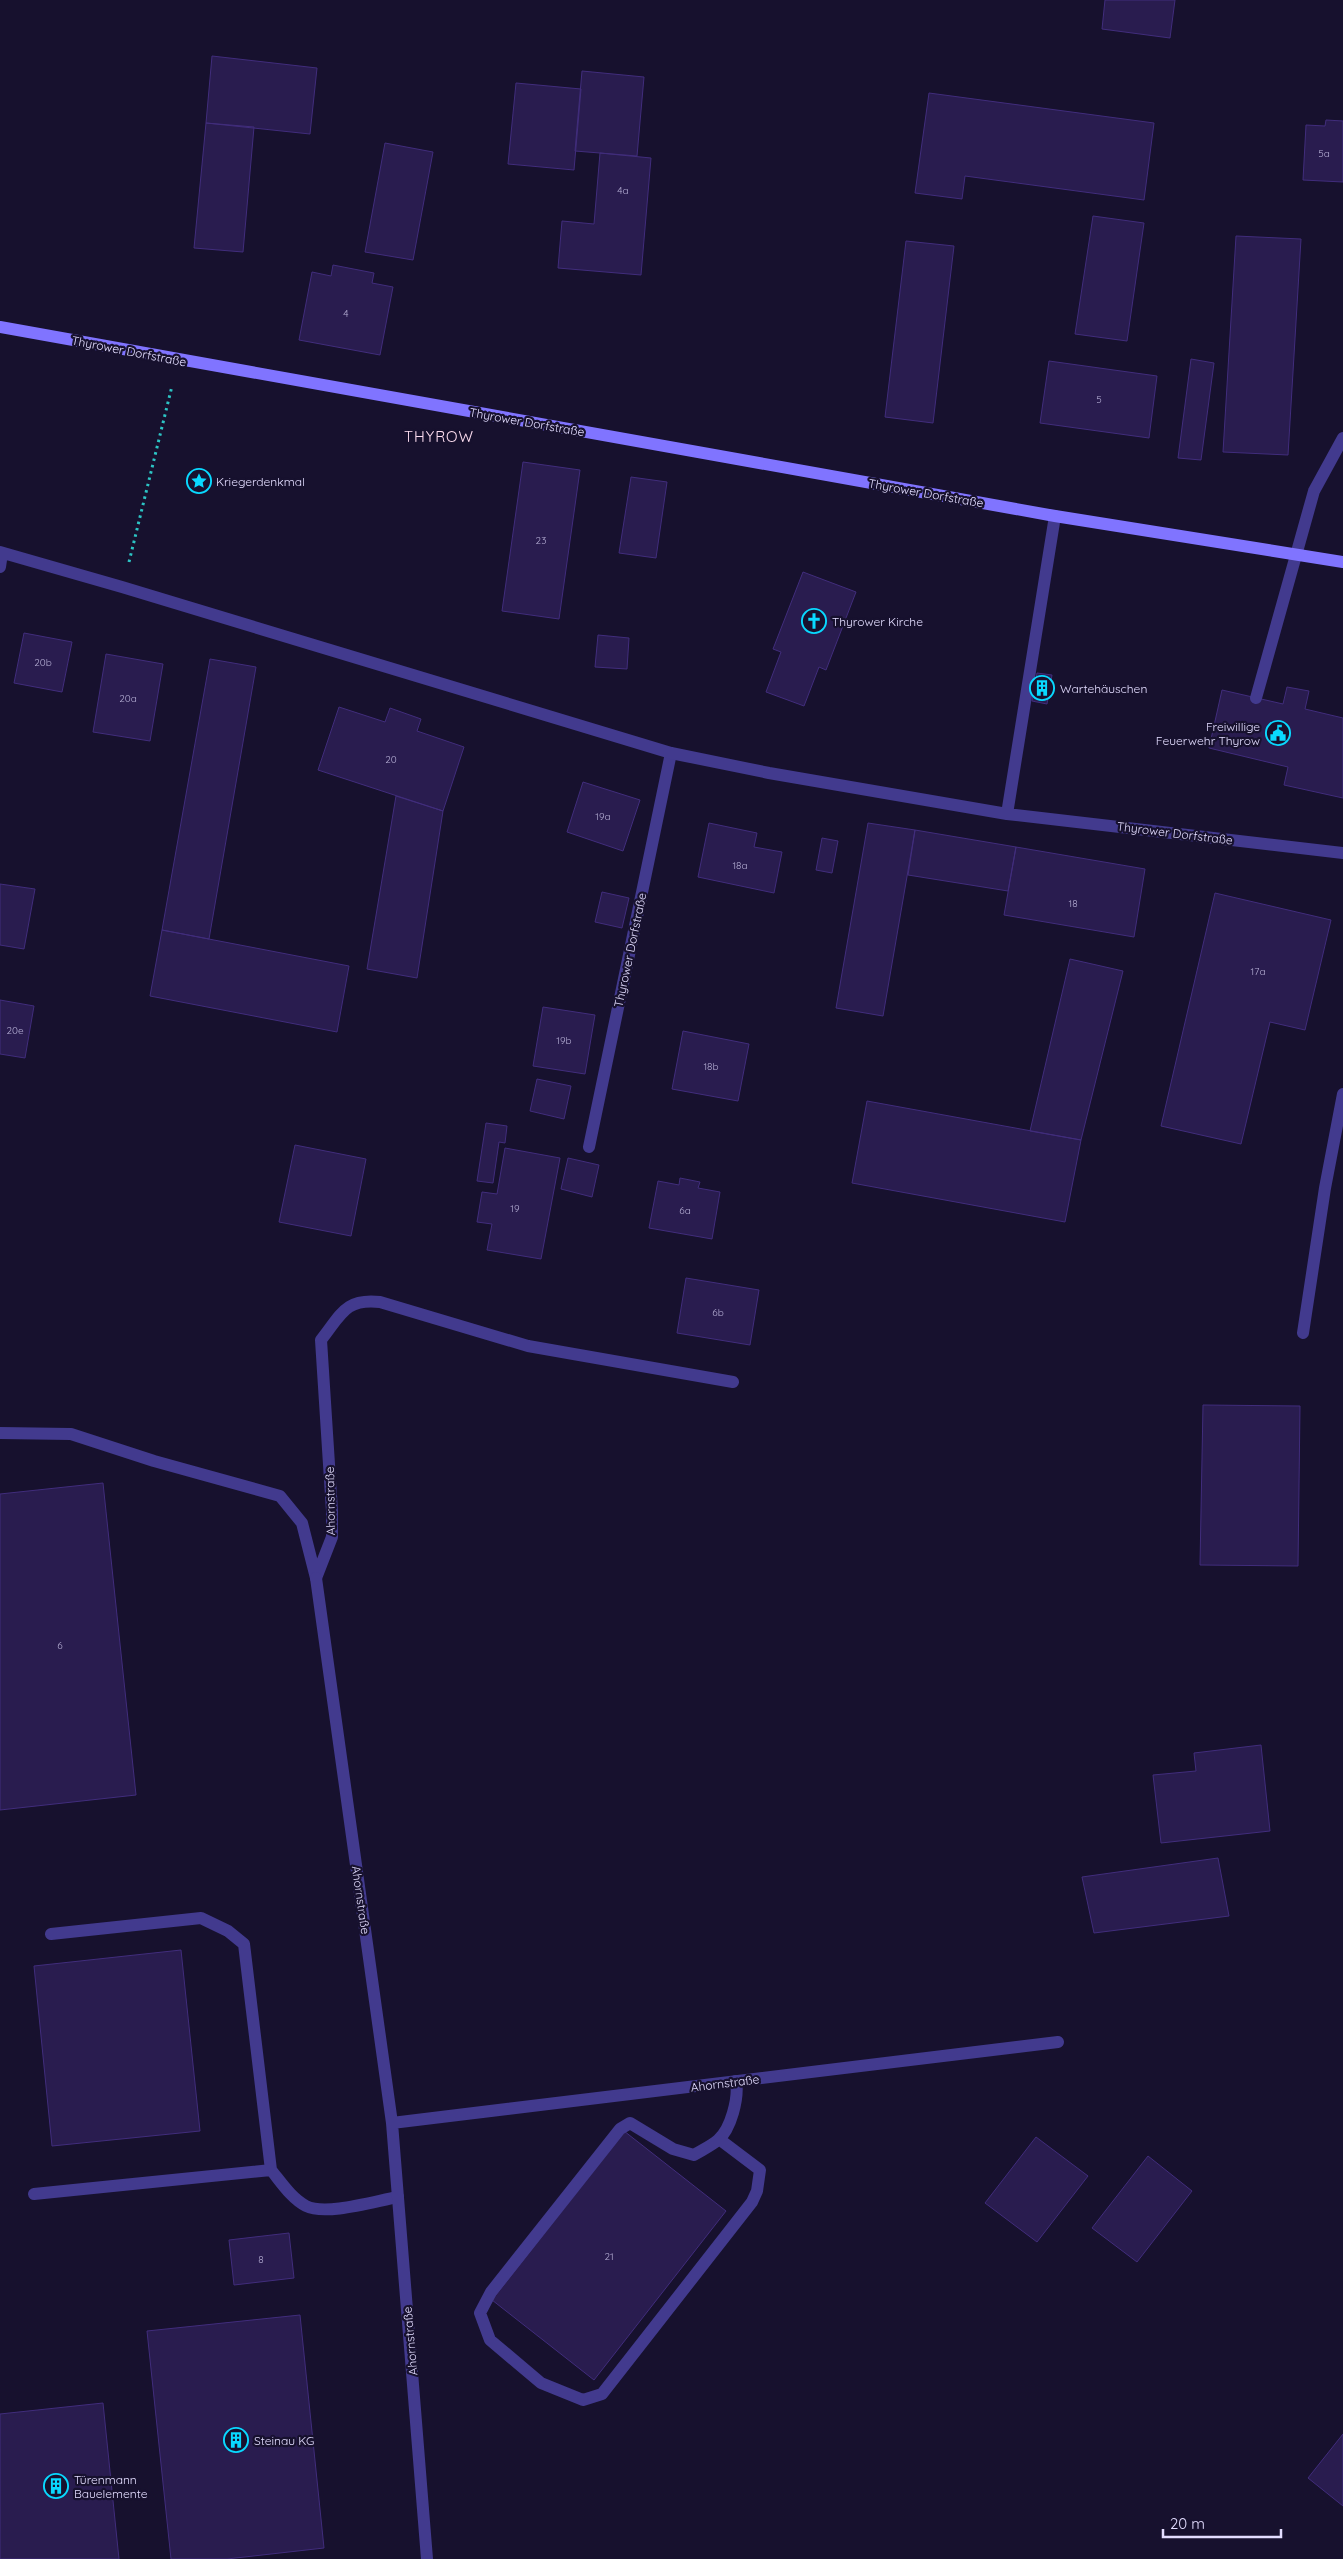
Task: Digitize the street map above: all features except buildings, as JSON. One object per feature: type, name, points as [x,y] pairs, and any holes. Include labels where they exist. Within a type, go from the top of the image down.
[{"type":"main road","name":"Thyrower Dorfstraße","points":[[0,328],[1055,516],[1343,562]]},
{"type":"street","points":[[1256,698],[1314,491],[1343,438]]},
{"type":"street","points":[[1007,814],[1055,516]]},
{"type":"street","name":"Thyrower Dorfstraße","points":[[0,567],[1,553],[122,587],[671,753],[769,774],[1007,814],[1343,853]]},
{"type":"street","name":"Thyrower Dorfstraße","points":[[589,1147],[671,753]]},
{"type":"street","points":[[1303,1333],[1325,1188],[1343,1094]]},
{"type":"street","name":"Ahornstraße","points":[[427,2559],[392,2124],[316,1578],[332,1537],[321,1340],[347,1307],[362,1300],[380,1302],[528,1346],[733,1382]]},
{"type":"street","points":[[0,1433],[71,1434],[154,1461],[280,1496],[302,1523],[316,1578]]},
{"type":"street","points":[[51,1934],[201,1918],[228,1930],[244,1944],[271,2170],[290,2193],[306,2206],[323,2210],[398,2197]]},
{"type":"street","name":"Ahornstraße","points":[[392,2124],[1058,2042]]},
{"type":"street","points":[[719,2139],[760,2170],[757,2191],[752,2202],[602,2394],[584,2400],[541,2383],[490,2340],[480,2313],[491,2292],[620,2129],[630,2123],[673,2150],[694,2155],[719,2139],[734,2110],[738,2093],[736,2081]]},
{"type":"street","points":[[34,2194],[271,2170]]},
{"type":"path","points":[[122,587],[178,361]]},
{"type":"place","name":"Kriegerdenkmal","points":[[199,481]]},
{"type":"place","name":"Thyrower Kirche","points":[[814,621]]},
{"type":"place","name":"Wartehäuschen","points":[[1042,688]]},
{"type":"place","name":"Freiwillige Feuerwehr Thyrow","points":[[1278,733]]},
{"type":"place","name":"Steinau KG","points":[[236,2440]]},
{"type":"place","name":"Türenmann Bauelemente","points":[[56,2486]]},
{"type":"district","name":"THYROW","points":[[439,436]]}]
